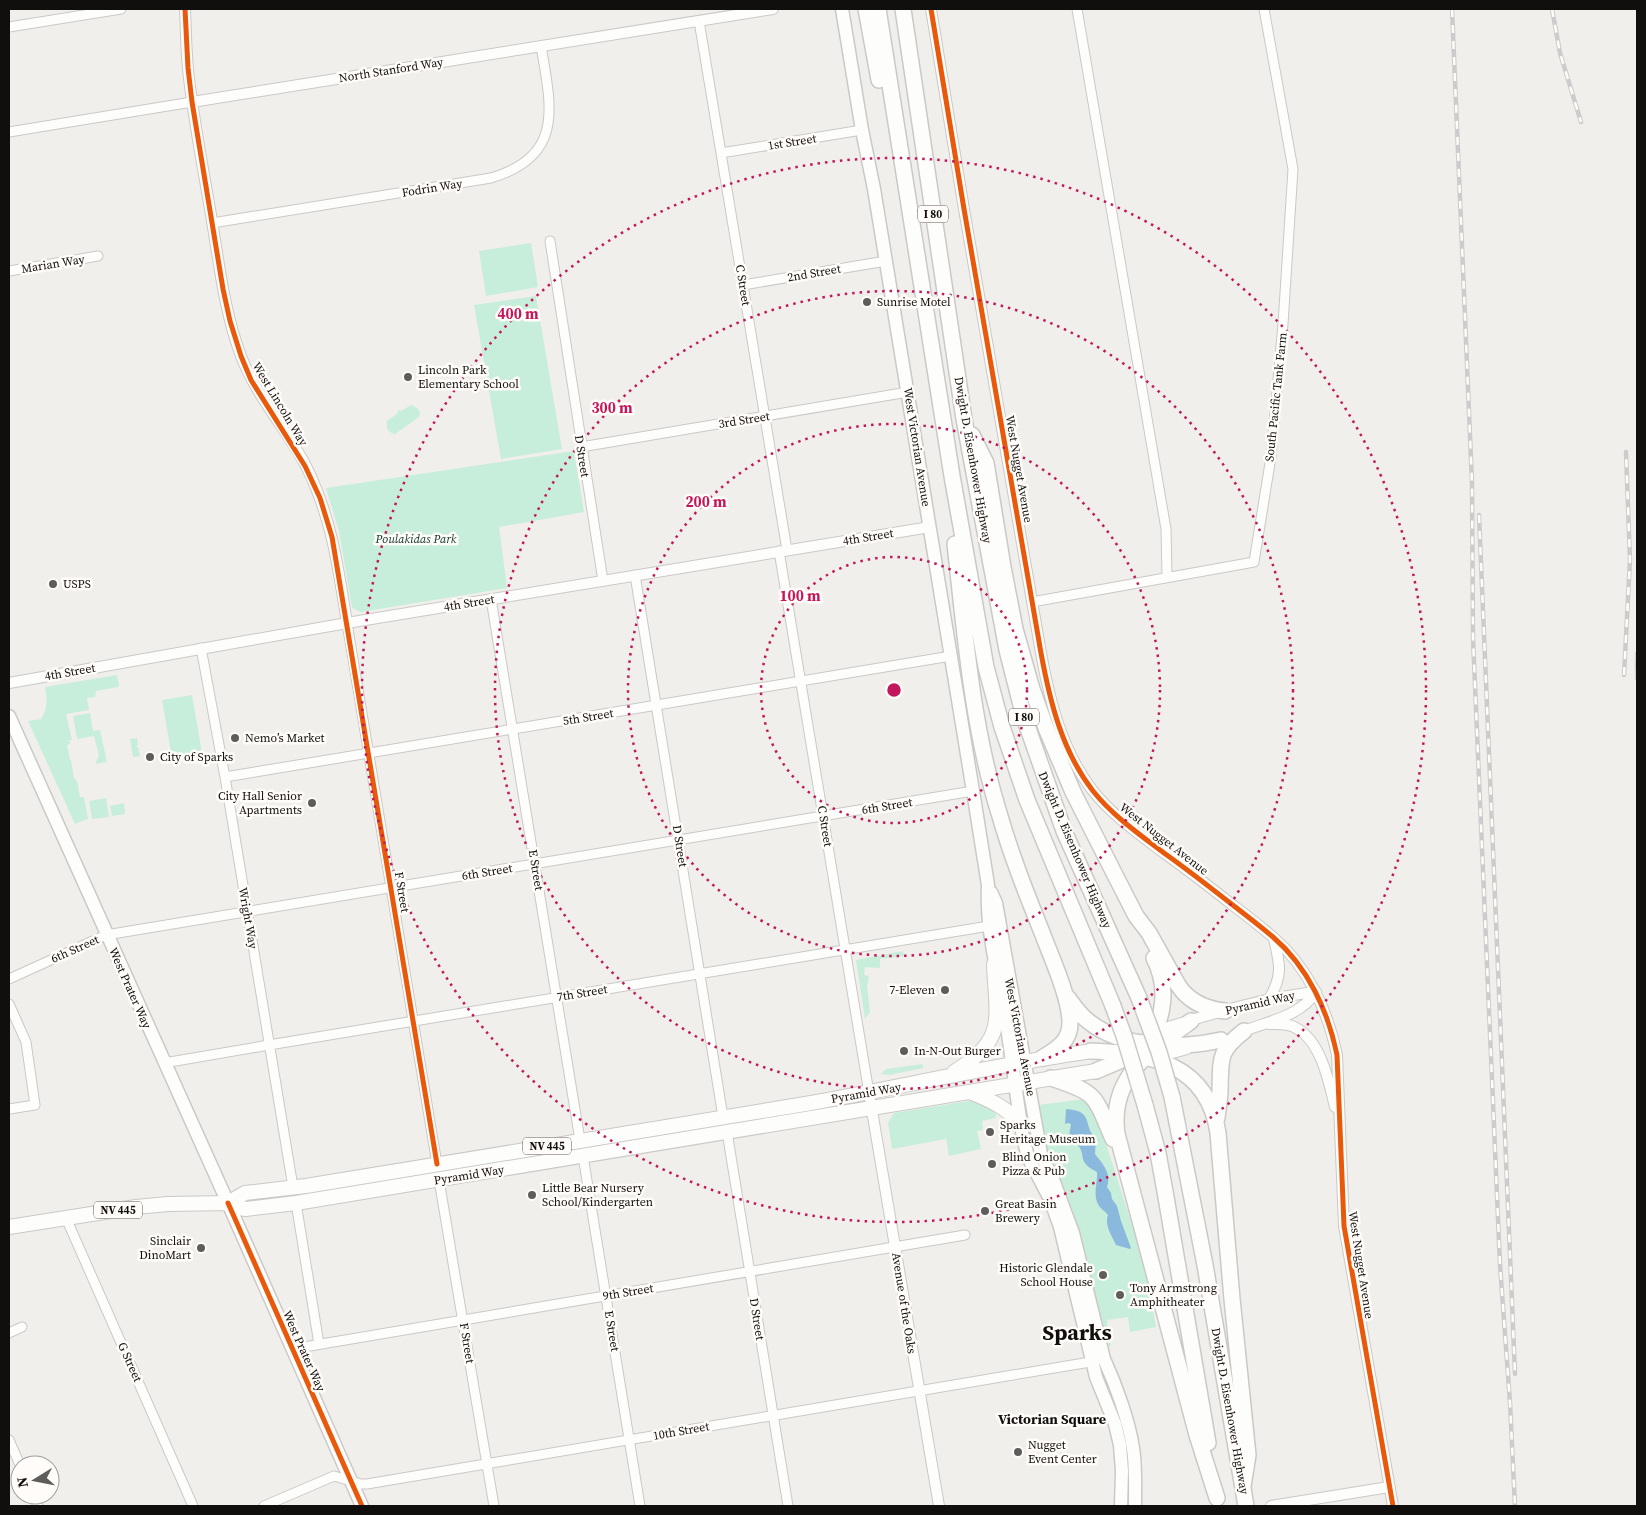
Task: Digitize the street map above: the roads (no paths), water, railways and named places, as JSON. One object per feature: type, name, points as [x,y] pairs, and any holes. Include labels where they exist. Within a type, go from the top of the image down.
[{"type":"highway","points":[[866,9],[891,144],[906,195]]},
{"type":"highway","name":"Dwight D. Eisenhower Highway","points":[[878,9],[952,476],[986,667],[1002,727],[1027,800],[1113,1006],[1145,1105],[1158,1153],[1218,1502]]},
{"type":"highway","name":"Dwight D. Eisenhower Highway","points":[[902,9],[964,419],[1007,650],[1024,717],[1064,831],[1139,998],[1159,1052],[1172,1098],[1204,1265],[1246,1506]]},
{"type":"highway","points":[[964,419],[986,463],[1011,610],[1039,710],[1069,784],[1136,916],[1143,936],[1158,965],[1163,982],[1162,1008],[1144,1049],[1125,1082],[1118,1104],[1116,1126],[1197,1435],[1218,1502]]},
{"type":"highway","points":[[952,476],[953,527],[974,700],[982,746],[998,811],[1012,855],[1063,990],[1070,1018],[1069,1033],[1064,1043],[1042,1058]]},
{"type":"highway","points":[[1136,916],[1149,933],[1183,992],[1189,998],[1204,1006],[1225,1011]]},
{"type":"highway","points":[[1063,990],[1086,1020],[1104,1032],[1144,1049],[1175,1068],[1202,1090],[1211,1104],[1216,1122],[1248,1455],[1242,1486]]},
{"type":"highway","points":[[1096,1071],[1144,1049],[1191,1021]]},
{"type":"highway","points":[[1216,1122],[1220,1091],[1221,1058],[1227,1047],[1244,1031]]},
{"type":"highway","points":[[1091,1051],[1192,1045],[1221,1040]]},
{"type":"highway","points":[[1051,1078],[1076,1086],[1092,1096],[1102,1112],[1126,1168]]},
{"type":"main road","name":"West Victorian Avenue","points":[[842,9],[908,392],[988,885],[996,903],[994,964],[1002,999],[1021,1126],[1028,1157],[1050,1199],[1062,1232],[1098,1360],[1110,1372],[1131,1436],[1134,1461],[1135,1506]]},
{"type":"main road","name":"West Prater Way","points":[[9,716],[362,1506]]},
{"type":"main road","name":"West Victorian Avenue","points":[[994,925],[1026,1061],[1041,1154],[1054,1182],[1073,1233],[1098,1360],[1096,1377],[1115,1424],[1120,1445],[1122,1471],[1121,1506]]},
{"type":"main road","points":[[945,1078],[984,1050],[993,1033],[997,1014],[994,964]]},
{"type":"main road","name":"Pyramid Way","points":[[9,1227],[136,1207],[194,1203],[228,1204],[246,1209],[439,1180],[727,1132],[870,1100],[945,1078],[1042,1058],[1091,1051]]},
{"type":"main road","name":"Pyramid Way","points":[[228,1204],[246,1193],[724,1117],[870,1100],[969,1092],[1096,1071]]},
{"type":"main road","points":[[969,1092],[1003,1108],[1015,1117],[1021,1126]]},
{"type":"street","points":[[9,27],[121,9]]},
{"type":"street","name":"West Lincoln Way","points":[[185,9],[192,102],[223,288],[237,346],[252,380],[305,466],[320,498],[332,537],[347,623]]},
{"type":"street","name":"North Stanford Way","points":[[9,132],[772,9]]},
{"type":"street","name":"West Nugget Avenue","points":[[931,9],[1050,702],[1067,747],[1088,784],[1102,801],[1124,822],[1274,938],[1297,964],[1316,992],[1324,1008],[1337,1055],[1345,1234],[1393,1506]]},
{"type":"street","points":[[1077,9],[1166,530],[1167,577]]},
{"type":"street","name":"South Pacific Tank Farm","points":[[1032,602],[1254,562],[1270,457],[1283,324],[1293,169],[1264,9]]},
{"type":"street","name":"C Street","points":[[699,21],[765,417],[800,681],[870,1100]]},
{"type":"street","name":"Fodrin Way","points":[[212,223],[491,178],[508,173],[523,164],[536,152],[545,136],[550,119],[550,102],[541,46]]},
{"type":"street","name":"1st Street","points":[[721,153],[862,130]]},
{"type":"street","name":"D Street","points":[[550,242],[603,580]]},
{"type":"street","name":"Marian Way","points":[[9,271],[98,256]]},
{"type":"street","name":"2nd Street","points":[[743,285],[886,261]]},
{"type":"street","name":"3rd Street","points":[[581,448],[908,392]]},
{"type":"street","name":"4th Street","points":[[9,682],[347,623],[930,527]]},
{"type":"street","name":"D Street","points":[[635,575],[724,1117]]},
{"type":"street","name":"E Street","points":[[491,599],[580,1140]]},
{"type":"street","name":"F Street","points":[[347,623],[437,1164]]},
{"type":"street","name":"Wright Way","points":[[201,648],[225,777],[293,1187]]},
{"type":"street","name":"5th Street","points":[[225,777],[951,656]]},
{"type":"street","name":"6th Street","points":[[9,979],[106,936],[973,792]]},
{"type":"street","name":"7th Street","points":[[164,1063],[994,925]]},
{"type":"street","points":[[1269,1000],[1278,982],[1280,972],[1274,938]]},
{"type":"street","name":"Pyramid Way","points":[[1191,1021],[1294,994],[1316,992]]},
{"type":"street","name":"Pyramid Way","points":[[1221,1040],[1266,1024],[1303,1006],[1316,992]]},
{"type":"street","points":[[9,1004],[26,1042],[35,1104],[9,1109]]},
{"type":"street","points":[[1266,1024],[1290,1025],[1297,1028],[1316,1050],[1329,1080],[1340,1130]]},
{"type":"street","name":"Avenue of the Oaks","points":[[870,1100],[939,1506]]},
{"type":"street","name":"D Street","points":[[727,1132],[788,1506]]},
{"type":"street","name":"E Street","points":[[583,1156],[640,1506]]},
{"type":"street","name":"F Street","points":[[439,1180],[494,1506]]},
{"type":"street","points":[[296,1203],[319,1344]]},
{"type":"street","name":"G Street","points":[[66,1218],[193,1506]]},
{"type":"street","name":"9th Street","points":[[292,1349],[965,1236]]},
{"type":"street","points":[[9,1333],[22,1327]]},
{"type":"street","name":"10th Street","points":[[264,1506],[334,1476],[367,1484],[1098,1360]]},
{"type":"street","points":[[9,1440],[16,1455]]},
{"type":"street","points":[[1271,1506],[1389,1487]]},
{"type":"water","points":[[1066,1109],[1075,1110],[1085,1116],[1089,1129],[1096,1139],[1095,1154],[1107,1173],[1107,1187],[1117,1206],[1130,1249],[1116,1245],[1108,1227],[1108,1215],[1097,1202],[1097,1172],[1086,1165],[1081,1149],[1069,1136],[1071,1124],[1065,1124]]},
{"type":"railway","points":[[1452,9],[1472,483],[1473,639],[1500,1265],[1515,1506]]},
{"type":"railway","points":[[1552,9],[1560,53],[1581,122]]},
{"type":"railway","points":[[1624,675],[1630,560],[1626,452]]},
{"type":"railway","points":[[1479,515],[1515,1374]]},
{"type":"railway","points":[[1637,654],[1637,678]]},
{"type":"place","name":"Sunrise Motel","points":[[867,302]]},
{"type":"place","name":"Lincoln Park Elementary School","points":[[408,377]]},
{"type":"place","name":"USPS","points":[[53,584]]},
{"type":"place","name":"Nemo’s Market","points":[[235,738]]},
{"type":"place","name":"City of Sparks","points":[[150,757]]},
{"type":"place","name":"City Hall Senior Apartments","points":[[312,803]]},
{"type":"place","name":"7-Eleven","points":[[945,990]]},
{"type":"place","name":"In-N-Out Burger","points":[[904,1051]]},
{"type":"place","name":"Sparks Heritage Museum","points":[[990,1132]]},
{"type":"place","name":"Blind Onion Pizza & Pub","points":[[992,1164]]},
{"type":"place","name":"Little Bear Nursery School/Kindergarten","points":[[532,1195]]},
{"type":"place","name":"Great Basin Brewery","points":[[985,1211]]},
{"type":"place","name":"Sinclair DinoMart","points":[[201,1248]]},
{"type":"place","name":"Historic Glendale School House","points":[[1103,1275]]},
{"type":"place","name":"Tony Armstrong Amphitheater","points":[[1120,1295]]},
{"type":"place","name":"Nugget Event Center","points":[[1018,1452]]},
{"type":"district","name":"Sparks","points":[[1077,1332]]},
{"type":"district","name":"Victorian Square","points":[[1052,1419]]},
{"type":"park label","name":"Poulakidas Park","points":[[416,539]]}]
